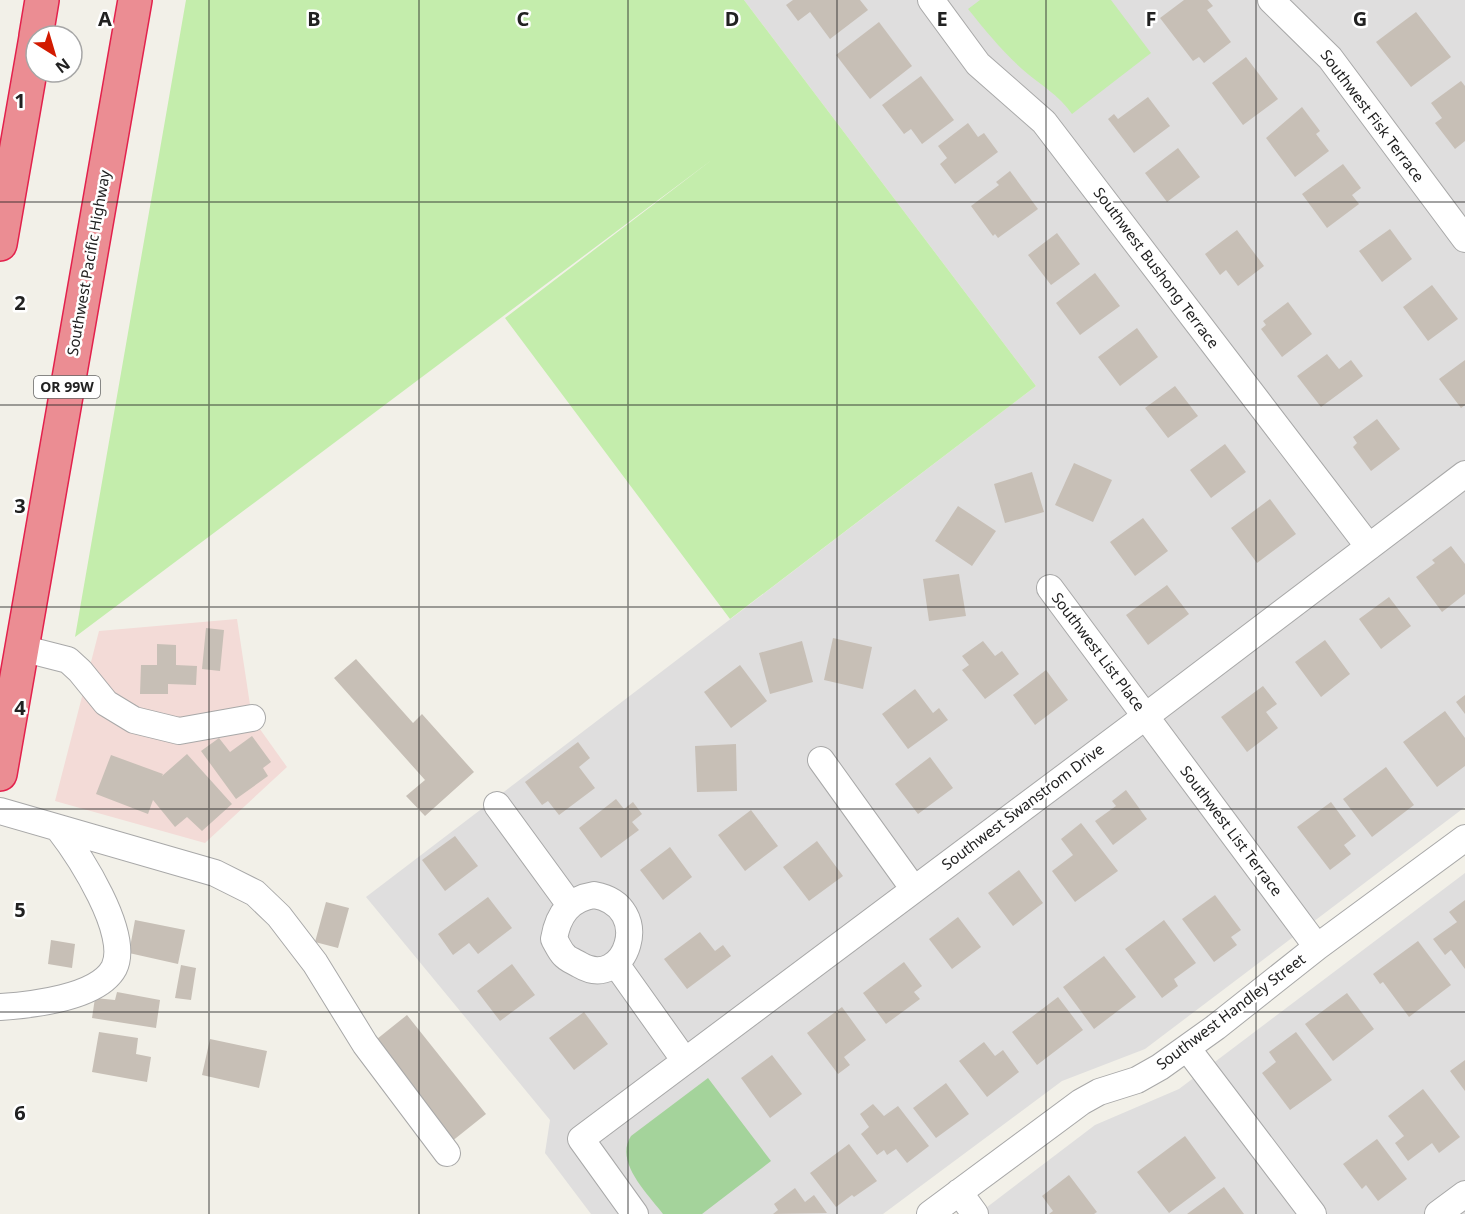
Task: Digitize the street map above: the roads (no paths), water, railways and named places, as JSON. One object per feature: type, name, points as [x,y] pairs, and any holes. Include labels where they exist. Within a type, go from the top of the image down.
[{"type":"highway","points":[[38,24],[42,0]]},
{"type":"highway","name":"Southwest Pacific Highway","points":[[0,774],[135,0]]},
{"type":"highway","points":[[0,244],[28,84]]},
{"type":"street","name":"Southwest Bushong Terrace","points":[[931,0],[978,64],[1044,122],[1369,547]]},
{"type":"street","name":"Southwest Fisk Terrace","points":[[1271,0],[1330,58],[1465,239]]},
{"type":"street","name":"Southwest Swanstrom Drive","points":[[634,1214],[581,1139],[1465,474]]},
{"type":"street","name":"Southwest List Place","points":[[1050,588],[1146,716]]},
{"type":"street","points":[[21,648],[68,660],[106,703],[134,720],[179,731],[252,718]]},
{"type":"street","name":"Southwest List Terrace","points":[[1146,716],[1317,946]]},
{"type":"street","points":[[821,760],[913,888]]},
{"type":"street","points":[[497,805],[570,905]]},
{"type":"street","points":[[0,811],[215,873],[255,893],[279,915],[315,963],[365,1044],[447,1153]]},
{"type":"street","points":[[0,1007],[49,1002],[97,986],[113,970],[118,957],[117,941],[106,907],[80,856],[58,828]]},
{"type":"street","name":"Southwest Handley Street","points":[[930,1214],[1081,1102],[1099,1092],[1137,1080],[1187,1048],[1317,946],[1465,838]]},
{"type":"street","points":[[594,895],[606,897],[616,904],[627,918],[630,933],[627,947],[616,964],[601,970],[588,970],[564,956],[554,939],[556,923],[570,905],[580,897],[594,895]]},
{"type":"street","points":[[616,964],[685,1060]]},
{"type":"street","points":[[1187,1048],[1313,1214]]},
{"type":"street","points":[[959,1192],[975,1214]]},
{"type":"street","points":[[1438,1214],[1465,1194]]}]
